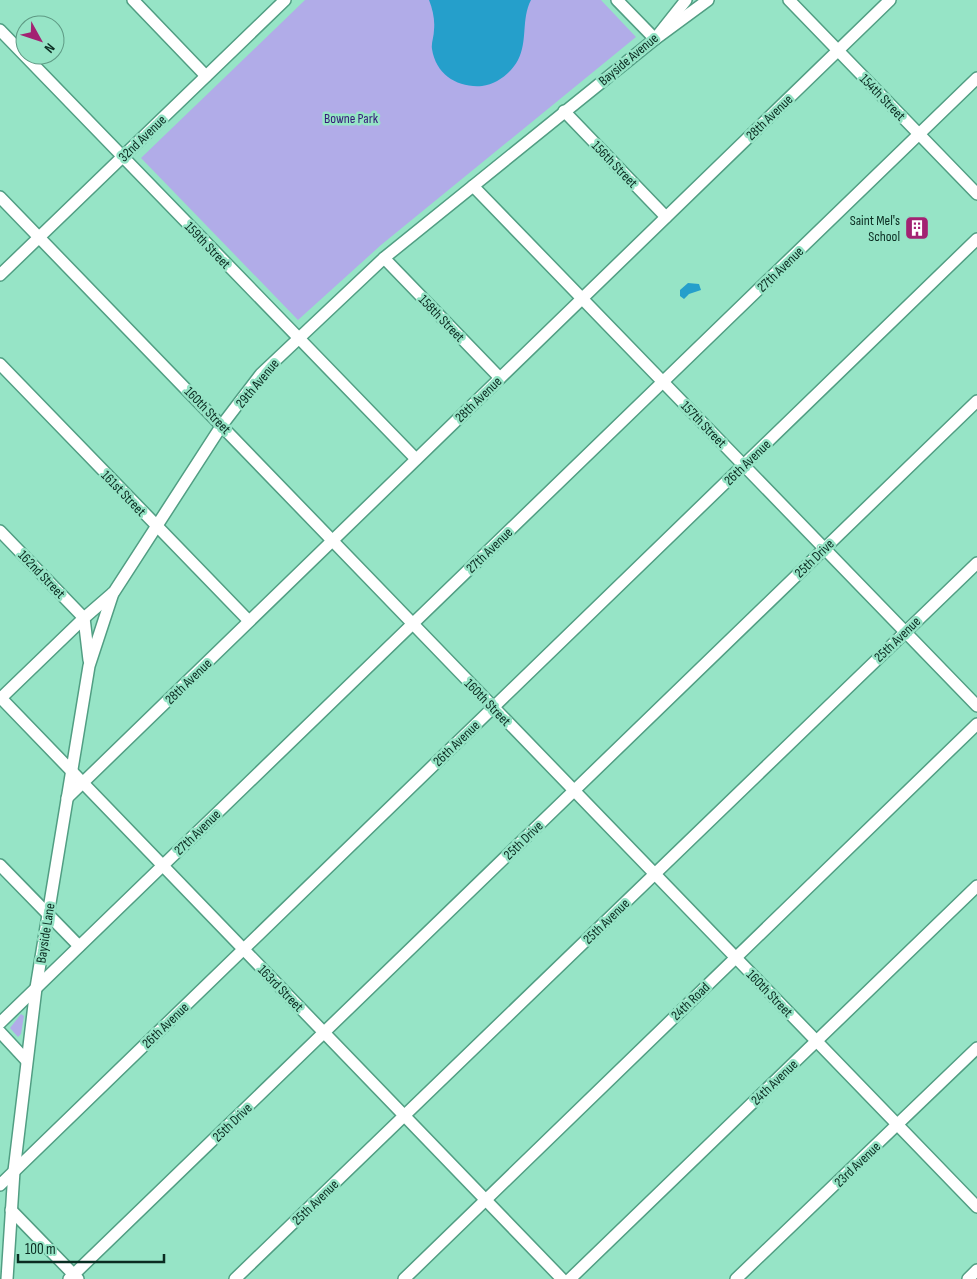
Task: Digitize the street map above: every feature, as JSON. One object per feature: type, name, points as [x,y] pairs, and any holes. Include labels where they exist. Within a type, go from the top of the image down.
[{"type":"street","points":[[133,0],[206,76]]},
{"type":"street","name":"32nd Avenue","points":[[0,275],[285,0]]},
{"type":"street","points":[[617,0],[655,39],[708,0]]},
{"type":"street","name":"Bayside Avenue","points":[[564,111],[655,39],[686,0]]},
{"type":"street","name":"154th Street","points":[[789,0],[977,194]]},
{"type":"street","name":"28th Avenue","points":[[67,798],[890,0]]},
{"type":"street","name":"159th Street","points":[[0,30],[416,459]]},
{"type":"street","name":"27th Avenue","points":[[0,1023],[977,78]]},
{"type":"street","name":"29th Avenue","points":[[0,698],[114,592],[222,425],[261,374],[298,337],[384,258],[564,111]]},
{"type":"street","name":"156th Street","points":[[564,111],[666,217]]},
{"type":"street","name":"157th Street","points":[[473,186],[977,706]]},
{"type":"street","name":"160th Street","points":[[0,197],[977,1207]]},
{"type":"street","name":"26th Avenue","points":[[0,1185],[977,240]]},
{"type":"street","name":"158th Street","points":[[384,258],[500,378]]},
{"type":"street","name":"161st Street","points":[[0,364],[249,621]]},
{"type":"street","name":"25th Drive","points":[[74,1278],[574,790],[977,401]]},
{"type":"street","name":"162nd Street","points":[[0,531],[84,618]]},
{"type":"street","name":"25th Avenue","points":[[235,1279],[977,562]]},
{"type":"street","name":"Bayside Lane","points":[[7,1279],[14,1171],[36,988],[89,666],[114,592]]},
{"type":"street","points":[[84,618],[89,666]]},
{"type":"street","name":"163rd Street","points":[[0,698],[562,1279]]},
{"type":"street","name":"24th Road","points":[[404,1279],[977,724]]},
{"type":"street","points":[[0,865],[79,946]]},
{"type":"street","name":"24th Avenue","points":[[570,1279],[977,886]]},
{"type":"street","points":[[0,1032],[26,1060]]},
{"type":"street","name":"23rd Avenue","points":[[736,1279],[977,1048]]},
{"type":"street","points":[[11,1210],[74,1278]]},
{"type":"street","points":[[968,1279],[977,1270]]},
{"type":"green space","name":"Bowne Park","points":[[305,0],[601,0],[636,37],[381,245],[298,320],[141,158]]},
{"type":"green space","points":[[21,1014],[24,1016],[21,1034],[18,1037],[10,1028]]},
{"type":"water","points":[[429,0],[531,0],[526,15],[521,53],[512,69],[498,80],[482,86],[465,85],[449,78],[443,73],[434,58],[432,47],[434,19]]},
{"type":"water","points":[[688,283],[699,284],[701,290],[689,294],[684,299],[680,296],[680,290]]},
{"type":"place","name":"Saint Mel's School","points":[[917,228]]}]
